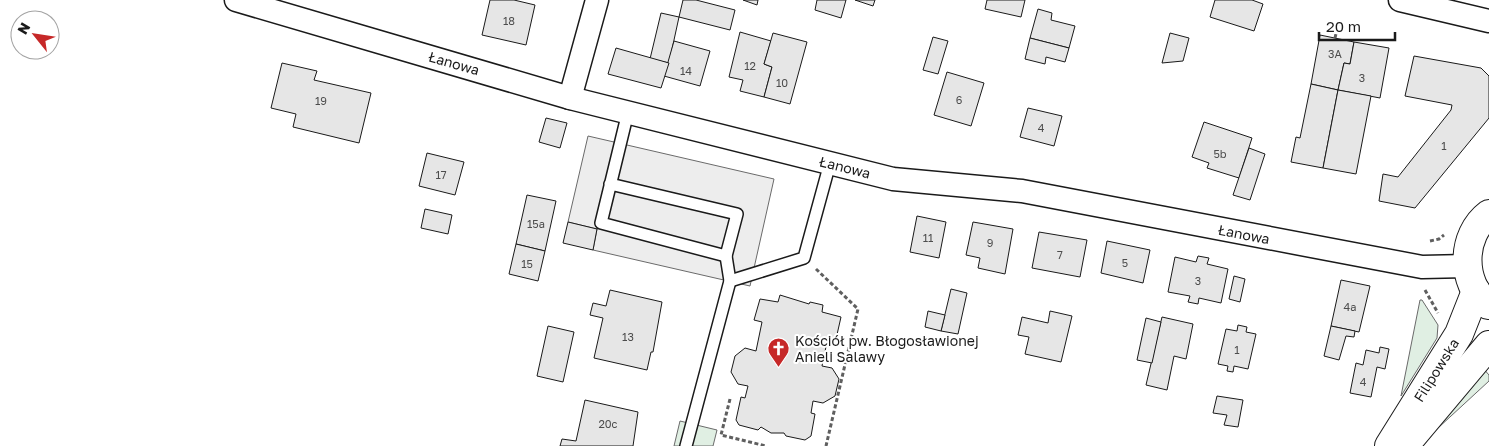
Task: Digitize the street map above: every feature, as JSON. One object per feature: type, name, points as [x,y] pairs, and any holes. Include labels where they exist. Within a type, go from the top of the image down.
[{"type":"street","name":"Łanowa","points":[[236,0],[570,98],[893,179],[1022,191],[1422,266],[1477,288]]},
{"type":"street","points":[[570,98],[597,0]]},
{"type":"street","points":[[1400,0],[1489,21]]},
{"type":"street","name":"Filipowska","points":[[1389,446],[1459,334],[1477,288],[1468,248],[1474,231],[1489,214]]},
{"type":"street","name":"Filipowska","points":[[1404,446],[1489,345]]},
{"type":"lane","points":[[628,112],[601,224],[726,256]]},
{"type":"lane","points":[[730,281],[804,258],[830,163]]},
{"type":"lane","points":[[610,184],[737,214],[726,256],[730,281],[686,446]]},
{"type":"path","points":[[1335,38],[1338,25]]},
{"type":"path","points":[[804,258],[858,309],[826,446]]},
{"type":"path","points":[[730,399],[721,435],[766,446]]},
{"type":"green space","points":[[1420,300],[1422,300],[1438,325],[1437,338],[1401,396]]},
{"type":"green space","points":[[1482,367],[1489,375],[1489,381],[1425,440]]},
{"type":"green space","points":[[680,421],[717,430],[713,446],[674,446]]},
{"type":"shaded area","points":[[588,136],[774,179],[750,286],[593,250],[597,229],[568,222]]},
{"type":"building","points":[[490,0],[514,0],[535,5],[526,45],[482,35]]},
{"type":"building","points":[[683,0],[696,0],[735,10],[730,30],[679,17]]},
{"type":"building","points":[[743,0],[758,0],[757,5]]},
{"type":"building","points":[[817,0],[846,0],[841,18],[815,10]]},
{"type":"building","points":[[855,0],[875,0],[873,6]]},
{"type":"building","points":[[987,0],[1025,0],[1021,17],[985,9]]},
{"type":"building","points":[[1215,0],[1252,0],[1263,4],[1254,31],[1210,17]]},
{"type":"building","points":[[1038,9],[1052,13],[1051,20],[1075,26],[1069,48],[1030,38]]},
{"type":"building","points":[[661,13],[679,17],[669,63],[650,59]]},
{"type":"building","points":[[740,32],[771,41],[764,64],[772,67],[764,97],[740,91],[743,80],[729,77]]},
{"type":"building","points":[[773,33],[807,42],[790,104],[764,97],[772,67],[764,64]]},
{"type":"building","points":[[1170,33],[1189,38],[1183,61],[1162,63]]},
{"type":"building","points":[[1320,35],[1354,42],[1350,64],[1344,63],[1338,90],[1311,84]]},
{"type":"building","points":[[933,37],[948,41],[938,74],[923,70]]},
{"type":"building","points":[[1030,38],[1069,48],[1065,62],[1046,57],[1045,64],[1025,59]]},
{"type":"building","points":[[674,41],[710,51],[700,86],[664,76]]},
{"type":"building","points":[[1354,42],[1389,48],[1380,98],[1338,90],[1344,63],[1350,64]]},
{"type":"building","points":[[616,48],[669,63],[661,88],[608,74]]},
{"type":"building","points":[[1414,56],[1481,68],[1489,76],[1489,118],[1415,208],[1379,201],[1383,174],[1398,177],[1451,110],[1452,105],[1405,96]]},
{"type":"building","points":[[282,63],[317,71],[314,80],[371,93],[359,143],[293,127],[296,114],[271,108]]},
{"type":"building","points":[[947,72],[984,83],[971,126],[934,115]]},
{"type":"building","points":[[1311,84],[1338,90],[1323,168],[1291,162],[1296,137],[1300,138]]},
{"type":"building","points":[[1338,90],[1371,96],[1356,174],[1323,168]]},
{"type":"building","points":[[1028,108],[1062,116],[1054,146],[1020,137]]},
{"type":"building","points":[[546,118],[567,123],[560,148],[539,142]]},
{"type":"building","points":[[1204,122],[1252,138],[1239,178],[1207,168],[1209,163],[1192,157]]},
{"type":"building","points":[[1249,148],[1265,154],[1250,200],[1233,195]]},
{"type":"building","points":[[427,153],[464,162],[455,195],[419,186]]},
{"type":"building","points":[[527,195],[556,201],[545,251],[516,244]]},
{"type":"building","points":[[425,209],[452,215],[448,234],[421,228]]},
{"type":"building","points":[[917,216],[946,222],[939,258],[910,252]]},
{"type":"building","points":[[568,222],[597,229],[593,250],[563,243]]},
{"type":"building","points":[[973,222],[1013,229],[1005,274],[978,268],[980,258],[966,255]]},
{"type":"building","points":[[1039,232],[1087,240],[1080,277],[1032,268]]},
{"type":"building","points":[[1107,241],[1150,250],[1143,283],[1101,273]]},
{"type":"building","points":[[516,244],[545,251],[538,281],[509,274]]},
{"type":"building","points":[[1198,256],[1209,258],[1207,264],[1228,269],[1221,303],[1199,298],[1198,304],[1188,302],[1190,296],[1168,292],[1175,257],[1196,262]]},
{"type":"building","points":[[1234,276],[1245,279],[1240,302],[1229,299]]},
{"type":"building","points":[[1341,280],[1370,286],[1359,332],[1331,326]]},
{"type":"building","points":[[951,289],[967,293],[958,334],[941,331]]},
{"type":"building","points":[[610,290],[662,302],[653,352],[651,352],[647,370],[594,358],[603,318],[590,315],[593,303],[606,306]]},
{"type":"building","name":"Kościół pw. Błogosławionej Anieli Salawy","points":[[780,295],[809,304],[810,302],[823,305],[822,312],[841,317],[836,339],[828,337],[822,366],[832,368],[839,379],[835,396],[823,403],[813,401],[811,413],[815,414],[811,436],[805,440],[786,436],[784,433],[771,433],[761,427],[758,430],[739,425],[736,420],[741,397],[745,398],[748,386],[738,384],[731,372],[735,356],[745,348],[756,351],[762,322],[754,320],[760,299],[778,302]]},
{"type":"building","points":[[928,311],[945,315],[941,331],[925,327]]},
{"type":"building","points":[[1050,311],[1072,316],[1061,362],[1025,354],[1029,337],[1018,335],[1022,317],[1048,323]]},
{"type":"building","points":[[1162,317],[1193,324],[1186,359],[1174,356],[1167,390],[1146,385]]},
{"type":"building","points":[[1146,318],[1161,322],[1152,363],[1137,360]]},
{"type":"building","points":[[1238,325],[1247,327],[1246,332],[1256,334],[1248,369],[1234,366],[1233,372],[1227,371],[1228,366],[1218,364],[1226,329],[1237,331]]},
{"type":"building","points":[[548,326],[574,332],[563,382],[537,376]]},
{"type":"building","points":[[1331,326],[1355,331],[1354,337],[1346,336],[1339,360],[1324,356]]},
{"type":"building","points":[[1380,347],[1389,349],[1385,369],[1377,367],[1371,397],[1350,393],[1356,363],[1363,365],[1366,350],[1379,353]]},
{"type":"building","points":[[1217,396],[1243,400],[1238,427],[1224,425],[1227,415],[1213,413]]},
{"type":"building","points":[[585,400],[638,412],[633,446],[560,446],[562,439],[576,441]]},
{"type":"place","name":"Kościół pw. Błogosławionej Anieli Salawy","points":[[779,367]]}]
